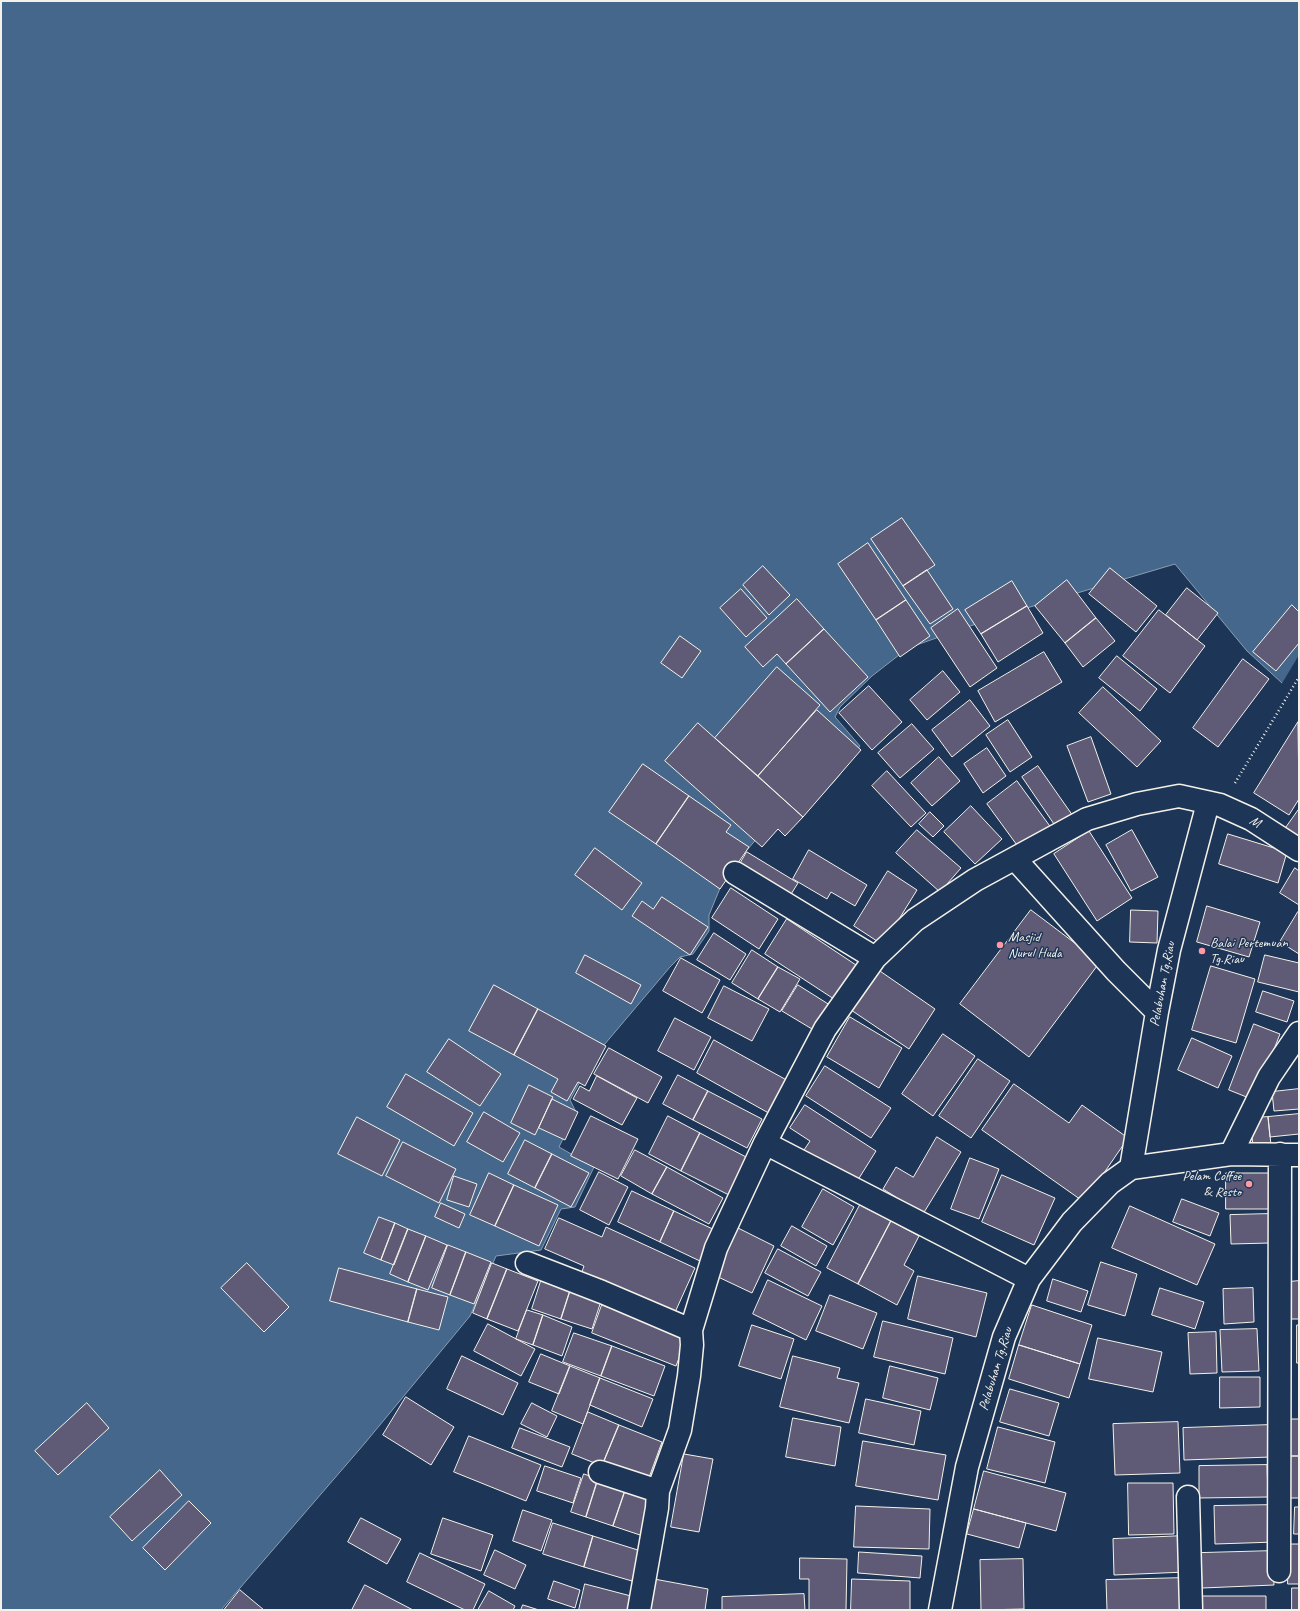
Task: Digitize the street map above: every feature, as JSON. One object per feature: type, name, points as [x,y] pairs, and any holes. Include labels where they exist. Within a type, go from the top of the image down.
[{"type":"street","name":"M","points":[[639,1610],[657,1508],[658,1491],[680,1430],[689,1376],[692,1345],[691,1330],[716,1248],[765,1143],[825,1029],[875,958],[915,920],[975,880],[1087,819],[1137,804],[1179,796],[1214,804],[1251,819],[1299,850]]},
{"type":"street","name":"Pelabuhan Tg.Riau","points":[[1131,1168],[1169,950],[1214,804]]},
{"type":"street","points":[[1015,859],[1116,971],[1157,1012]]},
{"type":"street","points":[[735,873],[875,958]]},
{"type":"street","points":[[1231,1154],[1269,1077],[1299,1033]]},
{"type":"street","points":[[765,1143],[1029,1279]]},
{"type":"street","name":"Pelabuhan Tg.Riau","points":[[940,1610],[967,1467],[1004,1336],[1029,1279],[1072,1222],[1110,1183],[1131,1168],[1231,1154],[1290,1155]]},
{"type":"street","points":[[1279,1571],[1290,1155]]},
{"type":"street","points":[[527,1263],[602,1292],[691,1330]]},
{"type":"street","points":[[600,1472],[658,1491]]},
{"type":"street","points":[[1188,1497],[1191,1610]]},
{"type":"path","points":[[1214,804],[1225,800],[1299,677]]},
{"type":"water","points":[[1,1],[1299,1],[1299,699],[1289,693],[1282,683],[1247,651],[1175,564],[993,618],[908,648],[872,676],[840,707],[835,717],[860,746],[838,777],[803,816],[781,810],[725,876],[709,915],[709,931],[693,954],[680,957],[670,967],[593,1058],[570,1100],[576,1112],[559,1147],[594,1167],[575,1207],[561,1209],[541,1250],[496,1256],[470,1316],[365,1443],[221,1610],[1,1610]]},
{"type":"pier","points":[[1299,655],[1299,701],[1288,695],[1281,685]]},
{"type":"building","points":[[902,518],[935,565],[903,586],[871,539]]},
{"type":"building","points":[[868,543],[906,600],[876,620],[838,564]]},
{"type":"building","points":[[763,566],[790,595],[769,615],[743,585]]},
{"type":"building","points":[[1110,568],[1157,606],[1136,632],[1089,594]]},
{"type":"building","points":[[927,570],[953,609],[930,624],[903,586]]},
{"type":"building","points":[[1067,580],[1096,618],[1065,643],[1035,606]]},
{"type":"building","points":[[1012,581],[1027,606],[981,634],[965,610]]},
{"type":"building","points":[[1187,588],[1218,613],[1197,640],[1166,615]]},
{"type":"building","points":[[741,589],[767,618],[746,637],[720,608]]},
{"type":"building","points":[[797,599],[824,629],[786,664],[777,654],[763,667],[745,647]]},
{"type":"building","points":[[906,600],[930,636],[900,657],[876,620]]},
{"type":"building","points":[[1292,605],[1299,612],[1299,643],[1276,671],[1253,652]]},
{"type":"building","points":[[1027,606],[1043,633],[998,662],[981,634]]},
{"type":"building","points":[[958,609],[997,668],[970,687],[931,628]]},
{"type":"building","points":[[1159,610],[1205,646],[1170,693],[1123,656]]},
{"type":"building","points":[[1096,618],[1115,641],[1083,667],[1065,643]]},
{"type":"building","points":[[824,629],[868,677],[830,712],[786,664]]},
{"type":"building","points":[[680,636],[701,651],[682,678],[661,663]]},
{"type":"building","points":[[1044,652],[1062,682],[995,722],[978,691]]},
{"type":"building","points":[[1117,656],[1157,689],[1140,711],[1099,678]]},
{"type":"building","points":[[1243,659],[1269,679],[1218,747],[1193,728]]},
{"type":"building","points":[[777,667],[820,705],[758,776],[715,738]]},
{"type":"building","points":[[943,671],[960,692],[927,720],[910,700]]},
{"type":"building","points":[[869,686],[902,722],[872,750],[839,713]]},
{"type":"building","points":[[1103,687],[1161,741],[1137,767],[1079,713]]},
{"type":"building","points":[[970,700],[990,726],[952,757],[932,730]]},
{"type":"building","points":[[817,710],[861,750],[803,817],[758,776]]},
{"type":"building","points":[[1008,720],[1032,757],[1010,772],[986,735]]},
{"type":"building","points":[[1298,722],[1299,799],[1289,815],[1254,793]]},
{"type":"building","points":[[698,723],[803,817],[785,836],[778,829],[762,847],[665,761]]},
{"type":"building","points":[[912,724],[934,749],[900,778],[878,753]]},
{"type":"building","points":[[1091,737],[1111,794],[1088,802],[1067,746]]},
{"type":"building","points":[[987,748],[1006,776],[983,793],[964,764]]},
{"type":"building","points":[[939,757],[960,781],[932,806],[911,783]]},
{"type":"building","points":[[643,764],[689,796],[656,844],[609,812]]},
{"type":"building","points":[[1038,766],[1073,816],[1056,827],[1022,777]]},
{"type":"building","points":[[887,771],[926,813],[911,827],[872,786]]},
{"type":"building","points":[[1017,781],[1052,829],[1022,852],[987,804]]},
{"type":"building","points":[[689,796],[731,825],[726,832],[749,847],[720,889],[656,844]]},
{"type":"building","points":[[971,806],[1002,839],[975,864],[944,832]]},
{"type":"building","points":[[1299,809],[1299,839],[1285,829]]},
{"type":"building","points":[[930,812],[944,826],[933,837],[919,824]]},
{"type":"building","points":[[917,830],[961,868],[940,892],[896,853]]},
{"type":"building","points":[[1132,830],[1158,877],[1131,891],[1106,845]]},
{"type":"building","points":[[1089,831],[1132,898],[1097,921],[1054,854]]},
{"type":"building","points":[[1228,834],[1287,852],[1278,883],[1219,864]]},
{"type":"building","points":[[595,848],[642,883],[622,910],[575,875]]},
{"type":"building","points":[[809,850],[867,885],[855,906],[831,892],[827,899],[793,879]]},
{"type":"building","points":[[747,852],[798,883],[788,899],[737,869]]},
{"type":"building","points":[[1295,868],[1299,871],[1299,905],[1280,893]]},
{"type":"building","points":[[888,871],[917,890],[883,945],[854,926]]},
{"type":"building","points":[[731,888],[778,919],[759,949],[712,918]]},
{"type":"building","points":[[662,897],[708,927],[690,955],[632,916],[642,901],[653,909]]},
{"type":"building","points":[[1207,906],[1260,922],[1249,957],[1197,942]]},
{"type":"building","points":[[1031,910],[1100,962],[1029,1057],[960,1004]]},
{"type":"building","points":[[1131,910],[1158,911],[1157,943],[1130,942]]},
{"type":"building","points":[[1298,912],[1299,913],[1299,954],[1280,942]]},
{"type":"building","points":[[787,919],[859,967],[837,1001],[765,954]]},
{"type":"building","points":[[714,933],[746,954],[730,980],[697,960]]},
{"type":"building","points":[[752,950],[778,967],[758,999],[732,983]]},
{"type":"building","points":[[585,955],[641,985],[631,1004],[576,973]]},
{"type":"building","points":[[1265,955],[1299,963],[1299,992],[1258,982]]},
{"type":"building","points":[[681,958],[720,980],[702,1013],[663,991]]},
{"type":"building","points":[[1211,966],[1255,979],[1236,1043],[1192,1030]]},
{"type":"building","points":[[778,967],[800,979],[780,1012],[758,999]]},
{"type":"building","points":[[877,969],[935,1009],[909,1049],[851,1010]]},
{"type":"building","points":[[494,985],[538,1009],[514,1055],[469,1031]]},
{"type":"building","points":[[798,985],[833,1007],[817,1032],[782,1011]]},
{"type":"building","points":[[724,986],[769,1009],[752,1041],[708,1018]]},
{"type":"building","points":[[1263,991],[1294,1001],[1287,1022],[1256,1012]]},
{"type":"building","points":[[538,1009],[606,1046],[585,1086],[578,1082],[567,1101],[551,1092],[558,1079],[514,1055]]},
{"type":"building","points":[[850,1017],[902,1048],[879,1088],[827,1057]]},
{"type":"building","points":[[675,1018],[711,1037],[694,1070],[658,1051]]},
{"type":"building","points":[[1254,1024],[1280,1034],[1254,1100],[1229,1090]]},
{"type":"building","points":[[943,1034],[975,1056],[933,1116],[902,1094]]},
{"type":"building","points":[[1192,1038],[1232,1056],[1218,1088],[1178,1070]]},
{"type":"building","points":[[449,1039],[501,1074],[480,1106],[427,1072]]},
{"type":"building","points":[[714,1040],[792,1083],[774,1116],[697,1073]]},
{"type":"building","points":[[609,1048],[662,1077],[648,1103],[594,1074]]},
{"type":"building","points":[[978,1059],[1010,1081],[971,1138],[939,1116]]},
{"type":"building","points":[[825,1066],[891,1108],[871,1138],[806,1096]]},
{"type":"building","points":[[406,1074],[473,1113],[454,1146],[387,1107]]},
{"type":"building","points":[[678,1075],[708,1091],[693,1120],[663,1104]]},
{"type":"building","points":[[597,1076],[637,1098],[622,1125],[573,1099],[580,1086],[589,1091]]},
{"type":"building","points":[[1014,1084],[1069,1123],[1082,1105],[1128,1138],[1084,1202],[982,1130]]},
{"type":"building","points":[[529,1085],[553,1097],[535,1135],[511,1123]]},
{"type":"building","points":[[1299,1089],[1299,1109],[1274,1111],[1272,1092]]},
{"type":"building","points":[[708,1091],[762,1119],[747,1148],[693,1120]]},
{"type":"building","points":[[552,1099],[578,1112],[565,1140],[539,1128]]},
{"type":"building","points":[[805,1105],[876,1151],[856,1183],[804,1150],[810,1141],[790,1128]]},
{"type":"building","points":[[484,1112],[520,1133],[503,1162],[467,1142]]},
{"type":"building","points":[[1299,1114],[1299,1134],[1270,1137],[1268,1117]]},
{"type":"building","points":[[591,1116],[638,1139],[618,1179],[571,1156]]},
{"type":"building","points":[[668,1116],[700,1133],[681,1171],[649,1154]]},
{"type":"building","points":[[357,1117],[400,1140],[382,1176],[338,1154]]},
{"type":"building","points":[[1268,1117],[1271,1145],[1253,1146],[1250,1118]]},
{"type":"building","points":[[700,1133],[748,1158],[729,1195],[681,1171]]},
{"type":"building","points":[[937,1137],[961,1152],[923,1214],[883,1189],[896,1167],[913,1177]]},
{"type":"building","points":[[525,1140],[552,1154],[535,1188],[508,1174]]},
{"type":"building","points":[[403,1142],[456,1169],[439,1203],[386,1176]]},
{"type":"building","points":[[635,1150],[667,1167],[652,1194],[621,1176]]},
{"type":"building","points":[[552,1154],[589,1173],[571,1207],[535,1188]]},
{"type":"building","points":[[970,1158],[999,1169],[979,1219],[951,1209]]},
{"type":"building","points":[[667,1167],[723,1198],[709,1224],[652,1194]]},
{"type":"building","points":[[599,1172],[628,1187],[609,1225],[580,1210]]},
{"type":"building","points":[[489,1173],[514,1185],[495,1226],[470,1215]]},
{"type":"building","points":[[1226,1173],[1272,1173],[1272,1209],[1226,1209]]},
{"type":"building","points":[[1002,1175],[1055,1198],[1034,1245],[982,1222]]},
{"type":"building","points":[[454,1176],[477,1184],[469,1207],[447,1200]]},
{"type":"building","points":[[514,1185],[558,1205],[539,1246],[495,1226]]},
{"type":"building","points":[[823,1189],[854,1207],[833,1245],[802,1227]]},
{"type":"building","points":[[632,1191],[674,1211],[660,1242],[618,1222]]},
{"type":"building","points":[[1182,1199],[1219,1213],[1210,1236],[1173,1222]]},
{"type":"building","points":[[441,1203],[465,1214],[459,1228],[435,1217]]},
{"type":"building","points":[[860,1205],[891,1221],[858,1284],[827,1268]]},
{"type":"building","points":[[1130,1206],[1215,1244],[1197,1285],[1112,1248]]},
{"type":"building","points":[[674,1211],[717,1231],[702,1262],[660,1242]]},
{"type":"building","points":[[1269,1214],[1270,1243],[1231,1244],[1230,1215]]},
{"type":"building","points":[[379,1217],[395,1223],[381,1260],[364,1253]]},
{"type":"building","points":[[559,1218],[602,1237],[606,1227],[695,1268],[672,1319],[580,1277],[584,1266],[545,1249]]},
{"type":"building","points":[[891,1221],[919,1236],[904,1265],[914,1271],[897,1305],[858,1284]]},
{"type":"building","points":[[395,1223],[408,1229],[394,1265],[381,1260]]},
{"type":"building","points":[[792,1226],[827,1246],[816,1266],[781,1246]]},
{"type":"building","points":[[736,1227],[774,1246],[752,1293],[714,1275]]},
{"type":"building","points":[[408,1229],[426,1236],[408,1282],[390,1274]]},
{"type":"building","points":[[426,1236],[447,1245],[428,1290],[408,1282]]},
{"type":"building","points":[[448,1245],[466,1252],[450,1295],[432,1288]]},
{"type":"building","points":[[778,1249],[821,1272],[808,1296],[765,1273]]},
{"type":"building","points":[[466,1252],[491,1262],[474,1304],[450,1295]]},
{"type":"building","points":[[1101,1262],[1137,1274],[1125,1316],[1088,1305]]},
{"type":"building","points":[[247,1263],[289,1307],[264,1332],[221,1288]]},
{"type":"building","points":[[492,1263],[507,1269],[487,1319],[473,1313]]},
{"type":"building","points":[[339,1268],[417,1289],[408,1322],[330,1301]]},
{"type":"building","points":[[507,1269],[538,1281],[518,1331],[487,1319]]},
{"type":"building","points":[[918,1276],[987,1293],[976,1337],[908,1319]]},
{"type":"building","points":[[1053,1279],[1088,1291],[1081,1312],[1047,1301]]},
{"type":"building","points":[[768,1280],[822,1306],[806,1340],[753,1314]]},
{"type":"building","points":[[541,1281],[570,1291],[561,1319],[532,1309]]},
{"type":"building","points":[[1299,1281],[1299,1319],[1290,1319],[1289,1282]]},
{"type":"building","points":[[1160,1288],[1204,1302],[1195,1329],[1152,1315]]},
{"type":"building","points":[[1253,1288],[1254,1322],[1224,1324],[1223,1289]]},
{"type":"building","points":[[417,1289],[448,1297],[439,1330],[408,1322]]},
{"type":"building","points":[[570,1291],[601,1301],[592,1329],[561,1319]]},
{"type":"building","points":[[830,1295],[877,1313],[863,1349],[816,1331]]},
{"type":"building","points":[[602,1305],[687,1337],[676,1366],[592,1333]]},
{"type":"building","points":[[1032,1305],[1092,1325],[1080,1364],[1019,1345]]},
{"type":"building","points":[[527,1310],[543,1315],[533,1345],[516,1339]]},
{"type":"building","points":[[543,1315],[572,1327],[562,1356],[533,1345]]},
{"type":"building","points":[[883,1321],[953,1338],[945,1374],[874,1357]]},
{"type":"building","points":[[488,1324],[535,1349],[521,1376],[474,1351]]},
{"type":"building","points":[[752,1325],[794,1339],[781,1379],[739,1366]]},
{"type":"building","points":[[1297,1325],[1299,1325],[1299,1363],[1297,1363]]},
{"type":"building","points":[[1257,1329],[1259,1371],[1222,1372],[1220,1330]]},
{"type":"building","points":[[1216,1332],[1217,1373],[1190,1374],[1188,1333]]},
{"type":"building","points":[[574,1333],[612,1346],[601,1376],[563,1362]]},
{"type":"building","points":[[1098,1338],[1162,1352],[1153,1392],[1089,1379]]},
{"type":"building","points":[[1019,1345],[1080,1364],[1069,1398],[1009,1379]]},
{"type":"building","points":[[612,1346],[665,1366],[654,1396],[601,1376]]},
{"type":"building","points":[[541,1354],[570,1366],[559,1394],[529,1382]]},
{"type":"building","points":[[462,1356],[518,1383],[503,1415],[447,1389]]},
{"type":"building","points":[[793,1356],[840,1368],[837,1378],[859,1383],[849,1423],[780,1407]]},
{"type":"building","points":[[570,1366],[600,1378],[583,1424],[552,1411]]},
{"type":"building","points":[[890,1366],[938,1378],[930,1410],[883,1398]]},
{"type":"building","points":[[1220,1377],[1260,1377],[1260,1407],[1220,1408]]},
{"type":"building","points":[[600,1378],[653,1399],[642,1427],[590,1405]]},
{"type":"building","points":[[1010,1389],[1059,1403],[1049,1436],[1000,1422]]},
{"type":"building","points":[[406,1397],[454,1427],[431,1465],[383,1435]]},
{"type":"building","points":[[866,1399],[921,1411],[914,1445],[859,1433]]},
{"type":"building","points":[[87,1403],[109,1428],[58,1475],[35,1451]]},
{"type":"building","points":[[532,1403],[557,1416],[547,1437],[521,1424]]},
{"type":"building","points":[[588,1412],[619,1425],[602,1466],[572,1454]]},
{"type":"building","points":[[793,1418],[841,1427],[835,1466],[786,1457]]},
{"type":"building","points":[[1290,1419],[1299,1419],[1299,1456],[1290,1456]]},
{"type":"building","points":[[1178,1422],[1180,1473],[1115,1475],[1113,1424]]},
{"type":"building","points":[[619,1425],[662,1442],[647,1483],[602,1466]]},
{"type":"building","points":[[1270,1425],[1271,1457],[1184,1460],[1183,1428]]},
{"type":"building","points":[[998,1427],[1055,1442],[1045,1483],[987,1469]]},
{"type":"building","points":[[520,1428],[570,1447],[562,1467],[512,1448]]},
{"type":"building","points":[[469,1436],[541,1465],[526,1501],[454,1472]]},
{"type":"building","points":[[863,1441],[946,1455],[938,1500],[856,1486]]},
{"type":"building","points":[[684,1454],[713,1459],[699,1532],[671,1527]]},
{"type":"building","points":[[1290,1456],[1299,1456],[1299,1498],[1291,1498]]},
{"type":"building","points":[[1267,1465],[1268,1497],[1199,1498],[1199,1466]]},
{"type":"building","points":[[545,1466],[581,1478],[573,1503],[537,1491]]},
{"type":"building","points":[[160,1470],[182,1495],[132,1541],[110,1517]]},
{"type":"building","points":[[984,1471],[1066,1493],[1056,1531],[974,1509]]},
{"type":"building","points":[[584,1474],[598,1479],[586,1517],[571,1512]]},
{"type":"building","points":[[598,1479],[626,1488],[613,1526],[586,1517]]},
{"type":"building","points":[[1128,1483],[1173,1483],[1174,1534],[1129,1535]]},
{"type":"building","points":[[626,1488],[653,1496],[640,1535],[613,1526]]},
{"type":"building","points":[[189,1501],[211,1523],[165,1570],[143,1548]]},
{"type":"building","points":[[1275,1505],[1276,1542],[1215,1544],[1214,1506]]},
{"type":"building","points":[[856,1506],[930,1509],[929,1549],[854,1547]]},
{"type":"building","points":[[1295,1507],[1299,1507],[1299,1534],[1294,1534]]},
{"type":"building","points":[[974,1509],[1026,1523],[1019,1548],[967,1534]]},
{"type":"building","points":[[523,1510],[552,1520],[541,1551],[513,1541]]},
{"type":"building","points":[[361,1518],[401,1539],[387,1564],[348,1542]]},
{"type":"building","points":[[443,1518],[493,1535],[481,1571],[431,1554]]},
{"type":"building","points":[[553,1523],[593,1536],[584,1567],[543,1554]]},
{"type":"building","points":[[593,1536],[641,1551],[632,1581],[584,1567]]},
{"type":"building","points":[[1184,1536],[1186,1572],[1114,1575],[1113,1539]]},
{"type":"building","points":[[1288,1544],[1299,1544],[1299,1584],[1288,1584]]},
{"type":"building","points":[[495,1550],[526,1565],[515,1589],[484,1575]]},
{"type":"building","points":[[1273,1551],[1274,1585],[1202,1588],[1201,1553]]},
{"type":"building","points":[[859,1552],[922,1556],[920,1578],[858,1573]]},
{"type":"building","points":[[420,1553],[485,1584],[473,1610],[465,1610],[407,1582]]},
{"type":"building","points":[[800,1558],[847,1559],[846,1610],[809,1610],[809,1579],[800,1579]]},
{"type":"building","points":[[1023,1559],[1024,1609],[981,1610],[980,1560]]},
{"type":"building","points":[[1184,1578],[1185,1610],[1107,1610],[1106,1580]]},
{"type":"building","points":[[654,1579],[708,1589],[705,1610],[649,1610]]},
{"type":"building","points":[[852,1579],[910,1581],[910,1610],[851,1610]]},
{"type":"building","points":[[554,1581],[580,1590],[575,1608],[548,1599]]},
{"type":"building","points":[[585,1584],[631,1596],[628,1610],[579,1610]]},
{"type":"building","points":[[365,1585],[413,1610],[352,1610]]},
{"type":"building","points":[[1292,1588],[1299,1588],[1299,1610],[1292,1610]]},
{"type":"building","points":[[240,1590],[264,1610],[224,1610]]},
{"type":"building","points":[[489,1591],[515,1606],[513,1610],[478,1610]]},
{"type":"building","points":[[804,1594],[805,1610],[722,1610],[722,1597]]},
{"type":"building","points":[[1199,1596],[1266,1596],[1266,1610],[1199,1610]]},
{"type":"building","points":[[523,1605],[539,1610],[521,1610]]},
{"type":"place","name":"Masjid Nurul Huda","points":[[1000,945]]},
{"type":"place","name":"Balai Pertemuan Tg.Riau","points":[[1202,951]]},
{"type":"place","name":"Pelam Coffee & Resto","points":[[1249,1184]]}]
